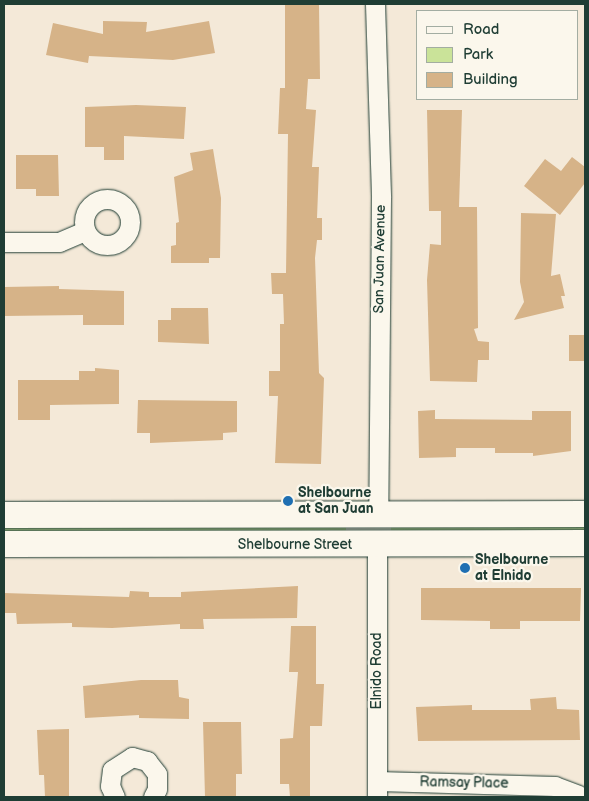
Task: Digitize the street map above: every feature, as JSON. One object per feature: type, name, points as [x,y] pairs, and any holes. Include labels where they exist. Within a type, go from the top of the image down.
[{"type":"main road","points":[[4,515],[585,514]]},
{"type":"main road","points":[[378,515],[378,545]]},
{"type":"main road","name":"Shelbourne Street","points":[[4,544],[378,545],[585,543]]},
{"type":"street","name":"San Juan Avenue","points":[[375,4],[381,198],[378,515]]},
{"type":"street","points":[[4,242],[59,242],[85,230]]},
{"type":"street","name":"Elnido Road","points":[[377,789],[378,545]]},
{"type":"street","points":[[115,797],[110,786],[112,770],[132,757],[147,761],[157,774],[157,789],[153,797]]},
{"type":"street","name":"Ramsay Place","points":[[377,789],[555,786],[580,793]]},
{"type":"green space","points":[[391,520],[585,520],[585,538],[391,538]]},
{"type":"green space","points":[[4,521],[346,521],[346,539],[4,539]]},
{"type":"building","points":[[285,4],[319,4],[320,79],[308,79],[306,109],[316,110],[312,167],[319,167],[317,218],[322,218],[322,240],[317,240],[315,258],[319,373],[324,378],[321,464],[275,463],[278,396],[269,396],[269,371],[280,371],[280,324],[284,324],[283,294],[272,294],[271,273],[286,273],[288,134],[278,134],[280,88],[285,88]]},
{"type":"building","points":[[103,21],[147,22],[146,32],[209,21],[215,53],[173,60],[89,56],[88,63],[46,55],[53,23],[103,34]]},
{"type":"building","points":[[136,105],[186,107],[184,139],[124,136],[124,160],[104,160],[104,147],[85,147],[85,107]]},
{"type":"building","points":[[427,110],[462,110],[459,207],[477,207],[478,328],[474,329],[478,341],[489,342],[489,360],[478,360],[477,382],[430,381],[427,280],[430,244],[441,245],[441,211],[429,211]]},
{"type":"building","points":[[213,149],[221,198],[220,258],[209,258],[209,263],[171,263],[171,246],[176,245],[176,223],[179,222],[174,177],[193,170],[190,153]]},
{"type":"building","points":[[16,155],[58,155],[59,196],[36,196],[36,189],[16,189]]},
{"type":"building","points":[[572,157],[585,167],[585,183],[560,215],[524,186],[545,159],[561,171]]},
{"type":"building","points":[[521,213],[556,214],[551,276],[560,274],[565,296],[561,296],[564,308],[514,320],[524,302],[520,282]]},
{"type":"building","points":[[59,286],[59,289],[124,291],[124,325],[83,325],[83,315],[4,316],[4,287]]},
{"type":"building","points":[[171,308],[208,308],[209,344],[158,342],[158,320],[171,320]]},
{"type":"building","points":[[569,335],[585,335],[585,361],[569,361]]},
{"type":"building","points":[[95,368],[119,370],[119,404],[50,405],[50,420],[18,420],[18,380],[79,380],[79,371],[95,371]]},
{"type":"building","points":[[138,400],[237,401],[237,432],[223,433],[223,440],[150,443],[150,433],[137,433]]},
{"type":"building","points":[[435,410],[435,419],[532,420],[532,411],[571,411],[571,451],[533,456],[533,453],[495,453],[495,448],[456,448],[456,457],[419,458],[418,411]]},
{"type":"building","points":[[298,586],[297,618],[203,619],[204,629],[180,629],[180,624],[112,628],[72,627],[72,623],[17,624],[16,613],[4,613],[4,593],[129,597],[130,591],[149,592],[149,597],[181,597],[181,592]]},
{"type":"building","points":[[421,588],[581,588],[580,621],[520,621],[520,629],[490,629],[490,621],[421,620]]},
{"type":"building","points":[[291,626],[316,626],[316,684],[324,684],[322,726],[310,726],[310,797],[290,797],[289,784],[280,784],[280,739],[293,738],[298,672],[289,672]]},
{"type":"building","points":[[141,680],[178,680],[179,697],[189,699],[189,719],[139,718],[139,715],[85,718],[83,686]]},
{"type":"building","points":[[556,697],[557,709],[579,710],[580,740],[418,741],[416,707],[472,705],[472,710],[531,710],[530,699]]},
{"type":"building","points":[[203,722],[241,722],[242,774],[236,774],[236,797],[205,797]]},
{"type":"building","points":[[69,729],[69,797],[45,797],[44,775],[39,775],[37,730]]},
{"type":"place","name":"Shelbourne at San Juan","points":[[288,501]]},
{"type":"place","name":"Shelbourne at Elnido","points":[[465,568]]}]
